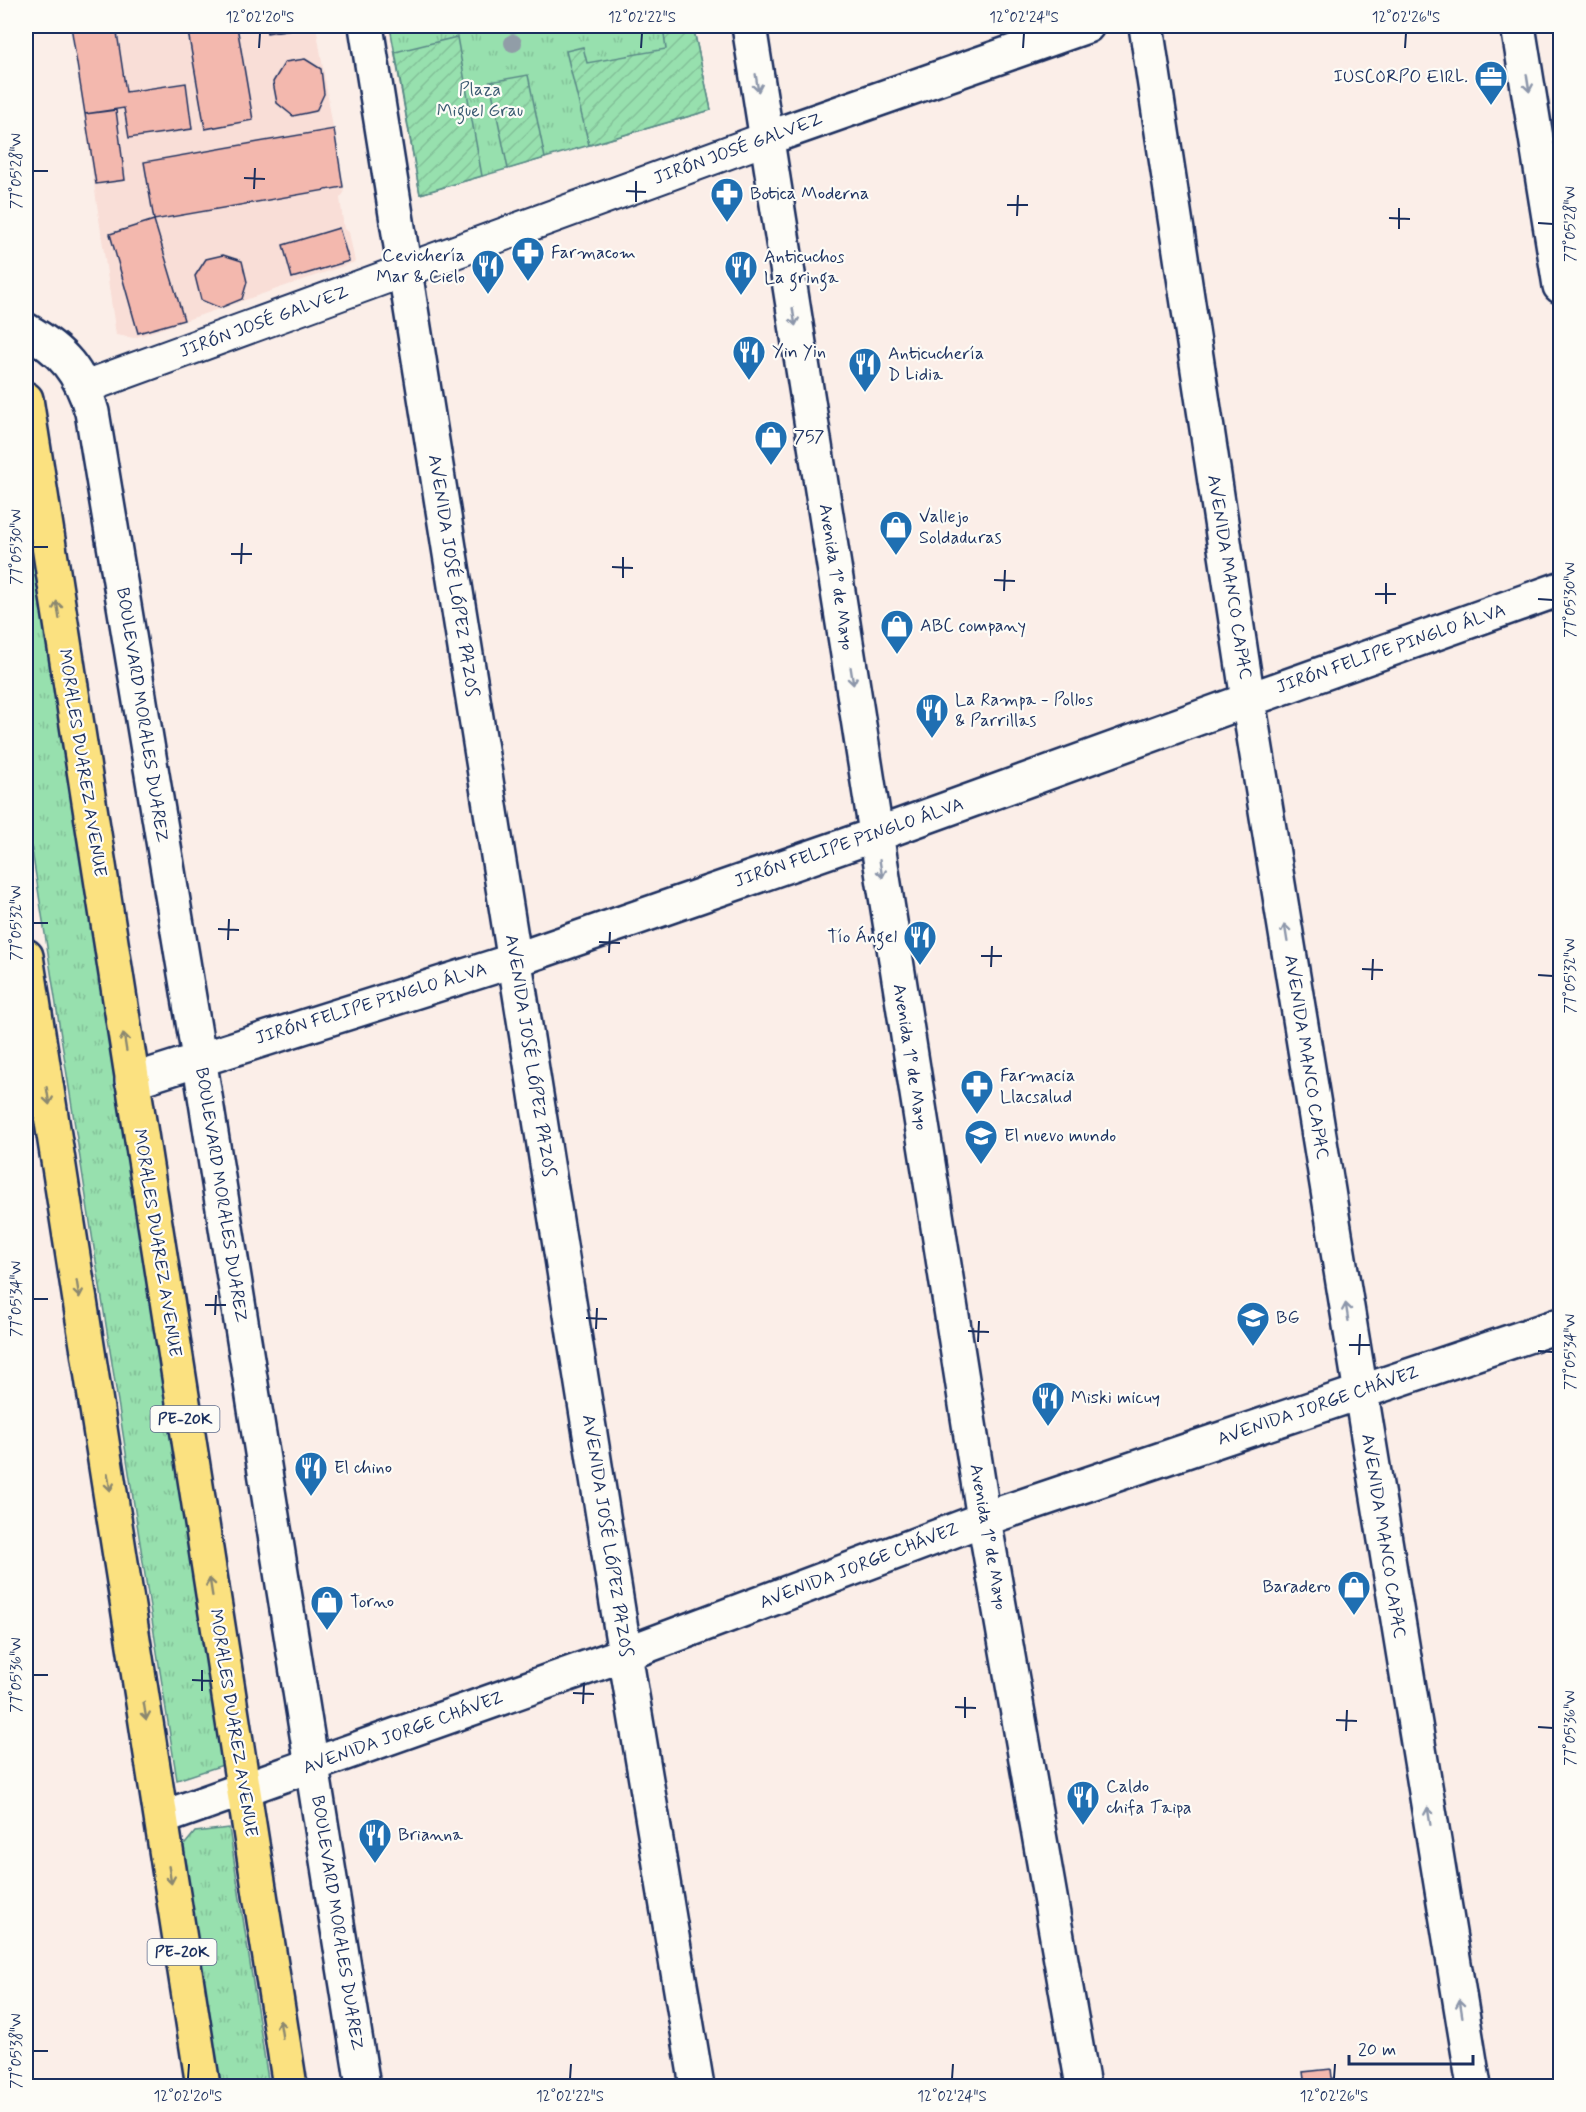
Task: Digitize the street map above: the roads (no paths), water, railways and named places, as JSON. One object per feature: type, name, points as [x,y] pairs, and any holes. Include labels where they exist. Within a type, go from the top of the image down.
[{"type":"highway","name":"MORALES DUAREZ AVENUE","points":[[26,399],[290,2086]]},
{"type":"highway","name":"PE-20K","points":[[26,956],[203,2086]]},
{"type":"street","name":"AVENIDA JOSÉ LÓPEZ PAZOS","points":[[366,26],[625,1654],[697,2086]]},
{"type":"street","name":"Avenida 1º de Mayo","points":[[749,26],[984,1520],[1083,2086]]},
{"type":"street","name":"JIRÓN JOSÉ GALVEZ","points":[[85,387],[765,139],[1087,26]]},
{"type":"street","name":"AVENIDA MANCO CAPAC","points":[[1146,26],[1248,700],[1474,2086]]},
{"type":"street","points":[[1518,26],[1560,285]]},
{"type":"street","name":"BOULEVARD MORALES DUAREZ","points":[[26,330],[49,344],[69,363],[85,387],[92,412],[199,1058],[363,2086]]},
{"type":"street","name":"JIRÓN FELIPE PINGLO ÁLVA","points":[[132,1081],[515,960],[875,835],[1560,589]]},
{"type":"street","name":"AVENIDA JORGE CHÁVEZ","points":[[162,1818],[625,1654],[984,1520],[1560,1325]]},
{"type":"place","name":"IUSCORPO EIRL.","points":[[1491,106]]},
{"type":"place","name":"Botica Moderna","points":[[727,223]]},
{"type":"place","name":"Farmacom","points":[[528,282]]},
{"type":"place","name":"Cevichería Mar & Cielo","points":[[488,295]]},
{"type":"place","name":"Anticuchos La gringa","points":[[741,296]]},
{"type":"place","name":"Yin Yin","points":[[749,381]]},
{"type":"place","name":"Anticuchería D Lidia","points":[[865,393]]},
{"type":"place","name":"757","points":[[771,466]]},
{"type":"place","name":"Vallejo Soldaduras","points":[[896,556]]},
{"type":"place","name":"ABC company","points":[[897,655]]},
{"type":"place","name":"La Rampa - Pollos & Parrillas","points":[[932,739]]},
{"type":"place","name":"Tío Ángel","points":[[920,966]]},
{"type":"place","name":"Farmacia Llacsalud","points":[[977,1115]]},
{"type":"place","name":"El nuevo mundo","points":[[981,1165]]},
{"type":"place","name":"BG","points":[[1253,1347]]},
{"type":"place","name":"Miski micuy","points":[[1048,1427]]},
{"type":"place","name":"El chino","points":[[311,1497]]},
{"type":"place","name":"Baradero","points":[[1354,1616]]},
{"type":"place","name":"Torno","points":[[327,1631]]},
{"type":"place","name":"Caldo chifa Taipa","points":[[1083,1826]]},
{"type":"place","name":"Brianna","points":[[375,1864]]},
{"type":"park label","name":"Plaza Miguel Grau","points":[[480,100]]}]
